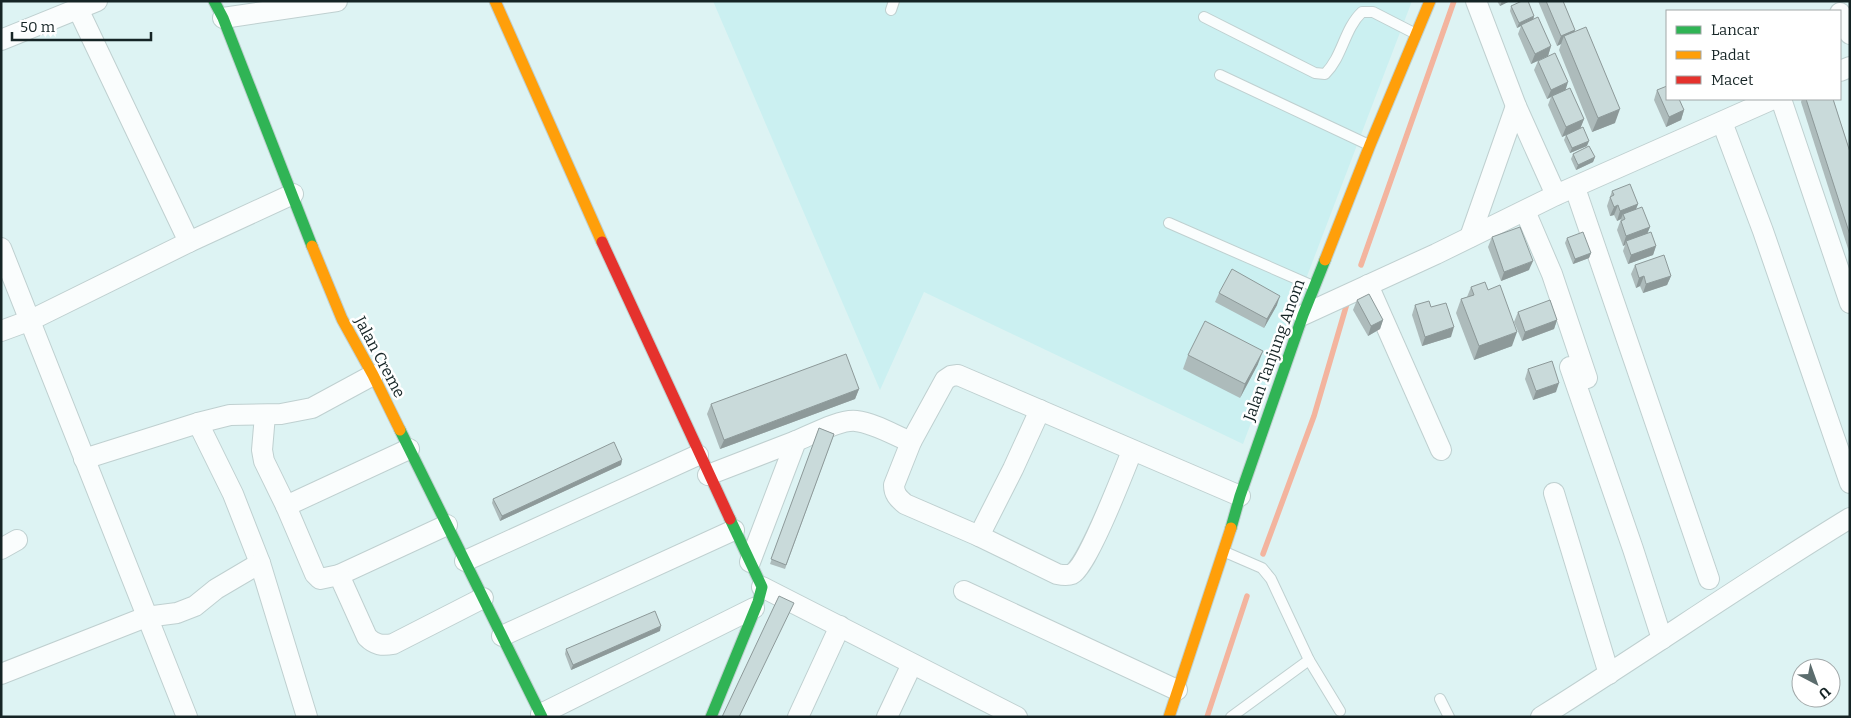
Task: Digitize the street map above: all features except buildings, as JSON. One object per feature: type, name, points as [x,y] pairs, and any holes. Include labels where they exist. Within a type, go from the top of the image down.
[{"type":"street","points":[[1,40],[97,1]]},
{"type":"street","points":[[218,9],[337,1]]},
{"type":"street","points":[[495,1],[576,188],[698,455],[762,587],[912,664],[985,709],[1017,717]]},
{"type":"street","name":"Jalan Tanjung Anom","points":[[1169,717],[1224,552],[1240,496],[1303,315],[1430,1]]},
{"type":"street","points":[[1476,1],[1516,106],[1556,195]]},
{"type":"street","points":[[78,9],[188,242]]},
{"type":"street","name":"Jalan Creme","points":[[218,9],[342,319],[373,375],[541,715]]},
{"type":"street","points":[[1841,16],[1850,34]]},
{"type":"street","points":[[1303,315],[1556,195],[1770,100]]},
{"type":"street","points":[[1781,100],[1850,302]]},
{"type":"street","points":[[1470,236],[1516,106]]},
{"type":"street","points":[[1722,122],[1763,231],[1850,483]]},
{"type":"street","points":[[1575,188],[1709,579]]},
{"type":"street","points":[[1,331],[31,320],[188,242],[293,194]]},
{"type":"street","points":[[1525,211],[1552,274],[1588,378]]},
{"type":"street","points":[[1,248],[187,717]]},
{"type":"street","points":[[1368,285],[1440,450]]},
{"type":"street","points":[[1570,367],[1662,639]]},
{"type":"street","points":[[84,459],[198,423],[230,415],[292,413],[312,408],[373,375]]},
{"type":"street","points":[[1132,451],[1106,515],[1081,565],[1073,574],[1057,574],[979,536],[905,504],[898,499],[894,491],[894,484],[911,442],[945,380],[951,376],[958,375],[1240,496]]},
{"type":"street","points":[[979,536],[1040,410]]},
{"type":"street","points":[[265,415],[262,450],[264,461],[320,580],[340,575],[447,525]]},
{"type":"street","points":[[708,475],[843,422],[855,421],[870,425],[911,442]]},
{"type":"street","points":[[198,423],[233,494],[260,563],[307,717]]},
{"type":"street","points":[[750,562],[796,441]]},
{"type":"street","points":[[286,506],[409,449]]},
{"type":"street","points":[[465,561],[698,455]]},
{"type":"street","points":[[1554,493],[1609,674]]},
{"type":"street","points":[[1541,717],[1778,562],[1850,518]]},
{"type":"street","points":[[502,636],[734,530]]},
{"type":"street","points":[[1,674],[146,617],[177,613],[195,606],[216,589],[260,563]]},
{"type":"street","points":[[340,575],[367,637],[373,643],[382,646],[393,644],[482,598]]},
{"type":"street","points":[[710,717],[762,587]]},
{"type":"street","points":[[964,591],[1177,690]]},
{"type":"street","points":[[541,715],[754,608]]},
{"type":"street","points":[[798,717],[840,626]]},
{"type":"street","points":[[887,717],[912,664]]},
{"type":"lane","points":[[1204,17],[1315,73],[1325,74],[1334,64],[1354,19],[1362,12],[1373,12],[1417,35]]},
{"type":"lane","points":[[1220,75],[1370,146]]},
{"type":"lane","points":[[1169,223],[1314,287]]},
{"type":"lane","points":[[1224,552],[1262,568],[1272,579],[1309,660],[1340,711]]},
{"type":"lane","points":[[1231,717],[1309,660]]},
{"type":"lane","points":[[1440,699],[1449,717]]},
{"type":"shaded area","points":[[713,1],[1412,1],[1243,444],[924,292],[880,390]]},
{"type":"waterway","points":[[1361,265],[1454,1]]},
{"type":"waterway","points":[[1263,554],[1314,416],[1348,300]]},
{"type":"waterway","points":[[1207,717],[1247,596]]},
{"type":"traffic: fast","points":[[214,1],[223,18],[312,246]]},
{"type":"traffic: fast","points":[[1231,528],[1240,496],[1303,315],[1325,260]]},
{"type":"traffic: fast","points":[[400,430],[542,717]]},
{"type":"traffic: fast","points":[[711,717],[758,602],[762,587],[730,519]]},
{"type":"traffic: slow","points":[[495,1],[602,242]]},
{"type":"traffic: slow","points":[[1325,260],[1370,145],[1430,1]]},
{"type":"traffic: slow","points":[[312,246],[342,319],[373,375],[400,430]]},
{"type":"traffic: slow","points":[[1169,717],[1231,528]]},
{"type":"traffic: jam","points":[[602,242],[730,519]]}]
